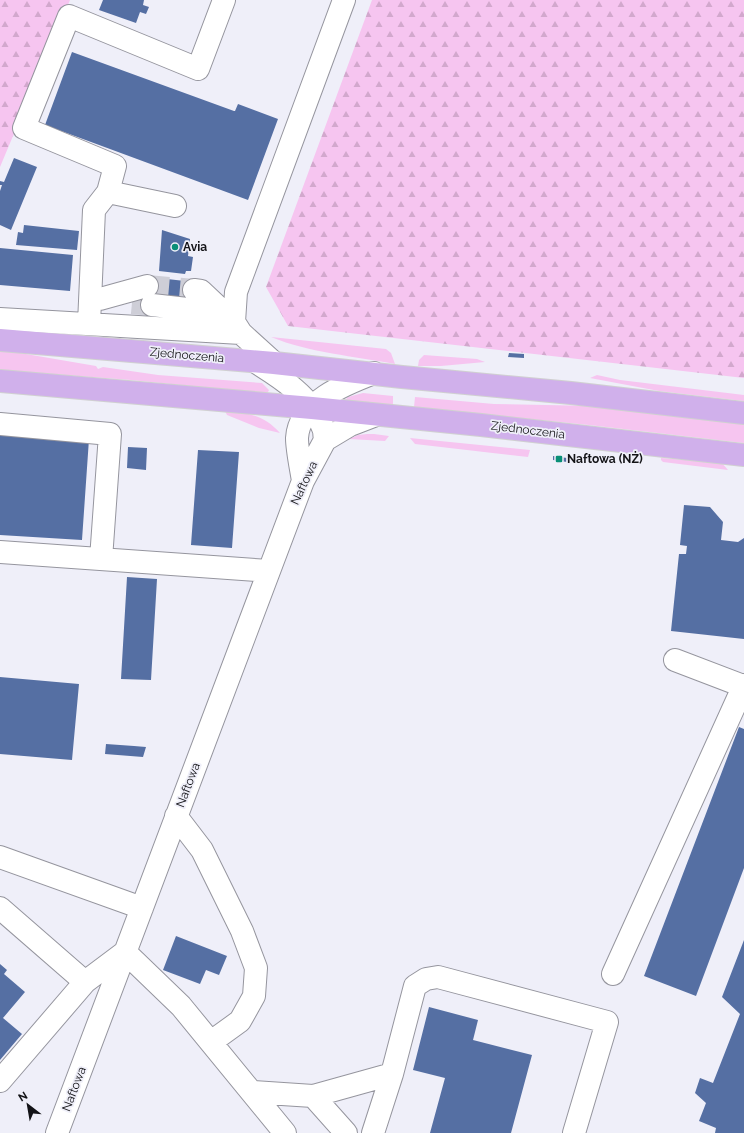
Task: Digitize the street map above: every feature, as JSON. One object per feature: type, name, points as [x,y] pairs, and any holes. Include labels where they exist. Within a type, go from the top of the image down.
[{"type":"main road","name":"Zjednoczenia","points":[[0,340],[264,362],[564,392],[744,413]]},
{"type":"main road","name":"Zjednoczenia","points":[[0,381],[312,408],[481,425],[744,456]]},
{"type":"street","points":[[89,324],[95,299],[94,210],[108,192],[115,166],[24,128],[69,16],[198,69],[224,0]]},
{"type":"street","points":[[237,328],[236,292],[339,1]]},
{"type":"street","points":[[108,192],[175,206]]},
{"type":"street","points":[[194,290],[201,291],[237,328],[264,362],[286,381],[312,408],[324,428],[325,440],[350,425],[376,415]]},
{"type":"street","points":[[95,299],[144,298],[196,310],[237,328]]},
{"type":"street","points":[[0,319],[89,324],[237,328]]},
{"type":"street","name":"Zjednoczenia","points":[[303,481],[297,437],[303,418],[328,394],[346,384],[374,374]]},
{"type":"street","points":[[0,424],[110,434],[100,559]]},
{"type":"street","name":"Naftowa","points":[[57,1133],[303,481],[325,440]]},
{"type":"street","points":[[0,552],[269,571]]},
{"type":"street","points":[[613,974],[744,685],[675,660]]},
{"type":"street","points":[[176,816],[202,850],[242,931],[256,968],[254,996],[240,1021],[211,1042]]},
{"type":"street","points":[[0,857],[142,908]]},
{"type":"street","points":[[0,908],[85,982]]},
{"type":"street","points":[[0,1081],[85,982],[125,952],[181,1006],[285,1133]]},
{"type":"street","points":[[373,1133],[392,1074],[415,986],[426,979],[438,977],[607,1022],[574,1133]]},
{"type":"street","points":[[252,1092],[313,1096],[392,1074]]},
{"type":"street","points":[[313,1096],[346,1133]]},
{"type":"green space","points":[[0,0],[70,0],[0,167]]},
{"type":"green space","points":[[372,0],[744,0],[744,378],[288,326],[266,287]]},
{"type":"green space","points":[[271,337],[386,349],[391,353],[395,364],[332,354],[301,347]]},
{"type":"green space","points":[[0,351],[96,366],[98,369],[103,367],[158,375],[262,383],[269,390],[268,392],[251,392],[131,380],[0,370]]},
{"type":"green space","points":[[424,355],[477,359],[485,362],[441,366],[418,366],[419,360]]},
{"type":"green space","points":[[597,375],[620,380],[744,395],[744,401],[659,391],[590,378]]},
{"type":"green space","points":[[363,393],[393,396],[393,405],[345,400],[348,397]]},
{"type":"green space","points":[[415,397],[494,404],[595,406],[643,411],[644,413],[648,411],[744,423],[744,443],[414,407]]},
{"type":"green space","points":[[225,411],[241,412],[255,416],[274,427],[280,433],[259,428],[227,415]]},
{"type":"green space","points":[[367,434],[389,436],[385,441],[349,439],[358,435]]},
{"type":"green space","points":[[410,438],[530,450],[528,457],[415,444]]},
{"type":"green space","points":[[661,458],[722,463],[728,470],[663,462]]},
{"type":"building","points":[[103,0],[144,0],[143,5],[149,7],[146,14],[140,12],[136,23],[99,10]]},
{"type":"building","points":[[72,52],[234,111],[238,104],[278,119],[248,200],[45,125]]},
{"type":"building","points":[[14,158],[37,167],[11,230],[0,225],[0,191],[2,185],[0,185],[0,181],[4,182]]},
{"type":"building","points":[[24,225],[79,231],[77,250],[16,245],[18,232],[23,233]]},
{"type":"building","name":"Avia","points":[[162,230],[190,239],[188,256],[193,257],[191,271],[186,271],[185,274],[159,271]]},
{"type":"building","points":[[0,248],[73,255],[70,291],[0,285]]},
{"type":"building","points":[[149,277],[194,282],[192,302],[147,298]]},
{"type":"building","points":[[133,300],[151,302],[150,312],[132,310]]},
{"type":"building","points":[[509,353],[524,354],[524,358],[508,357]]},
{"type":"building","points":[[0,434],[89,439],[82,540],[0,535]]},
{"type":"building","points":[[128,447],[147,448],[146,470],[127,468]]},
{"type":"building","points":[[198,450],[239,452],[232,548],[191,545]]},
{"type":"building","points":[[553,456],[567,458],[567,462],[553,460]]},
{"type":"building","points":[[684,505],[710,507],[723,522],[721,540],[738,542],[744,538],[744,639],[671,631],[679,554],[686,554],[687,546],[680,545]]},
{"type":"building","points":[[127,577],[157,579],[151,680],[121,679]]},
{"type":"building","points":[[0,677],[79,684],[72,760],[0,754]]},
{"type":"building","points":[[739,727],[744,729],[744,868],[696,996],[644,976]]},
{"type":"building","points":[[106,744],[146,747],[143,757],[105,754]]},
{"type":"building","points":[[176,936],[227,956],[219,975],[206,970],[200,984],[163,970]]},
{"type":"building","points":[[744,940],[744,1133],[715,1133],[716,1128],[699,1121],[706,1103],[695,1093],[700,1078],[713,1083],[740,1014],[722,997]]},
{"type":"building","points":[[0,964],[7,970],[4,974],[25,992],[3,1018],[22,1034],[0,1060]]},
{"type":"building","points":[[429,1007],[478,1020],[473,1040],[532,1055],[511,1133],[430,1133],[445,1078],[413,1070]]},
{"type":"tunnel","points":[[147,286],[194,290]]},
{"type":"tunnel","points":[[132,303],[152,305]]},
{"type":"place","name":"Avia","points":[[175,247]]},
{"type":"place","name":"Naftowa (NŻ)","points":[[559,459]]}]
